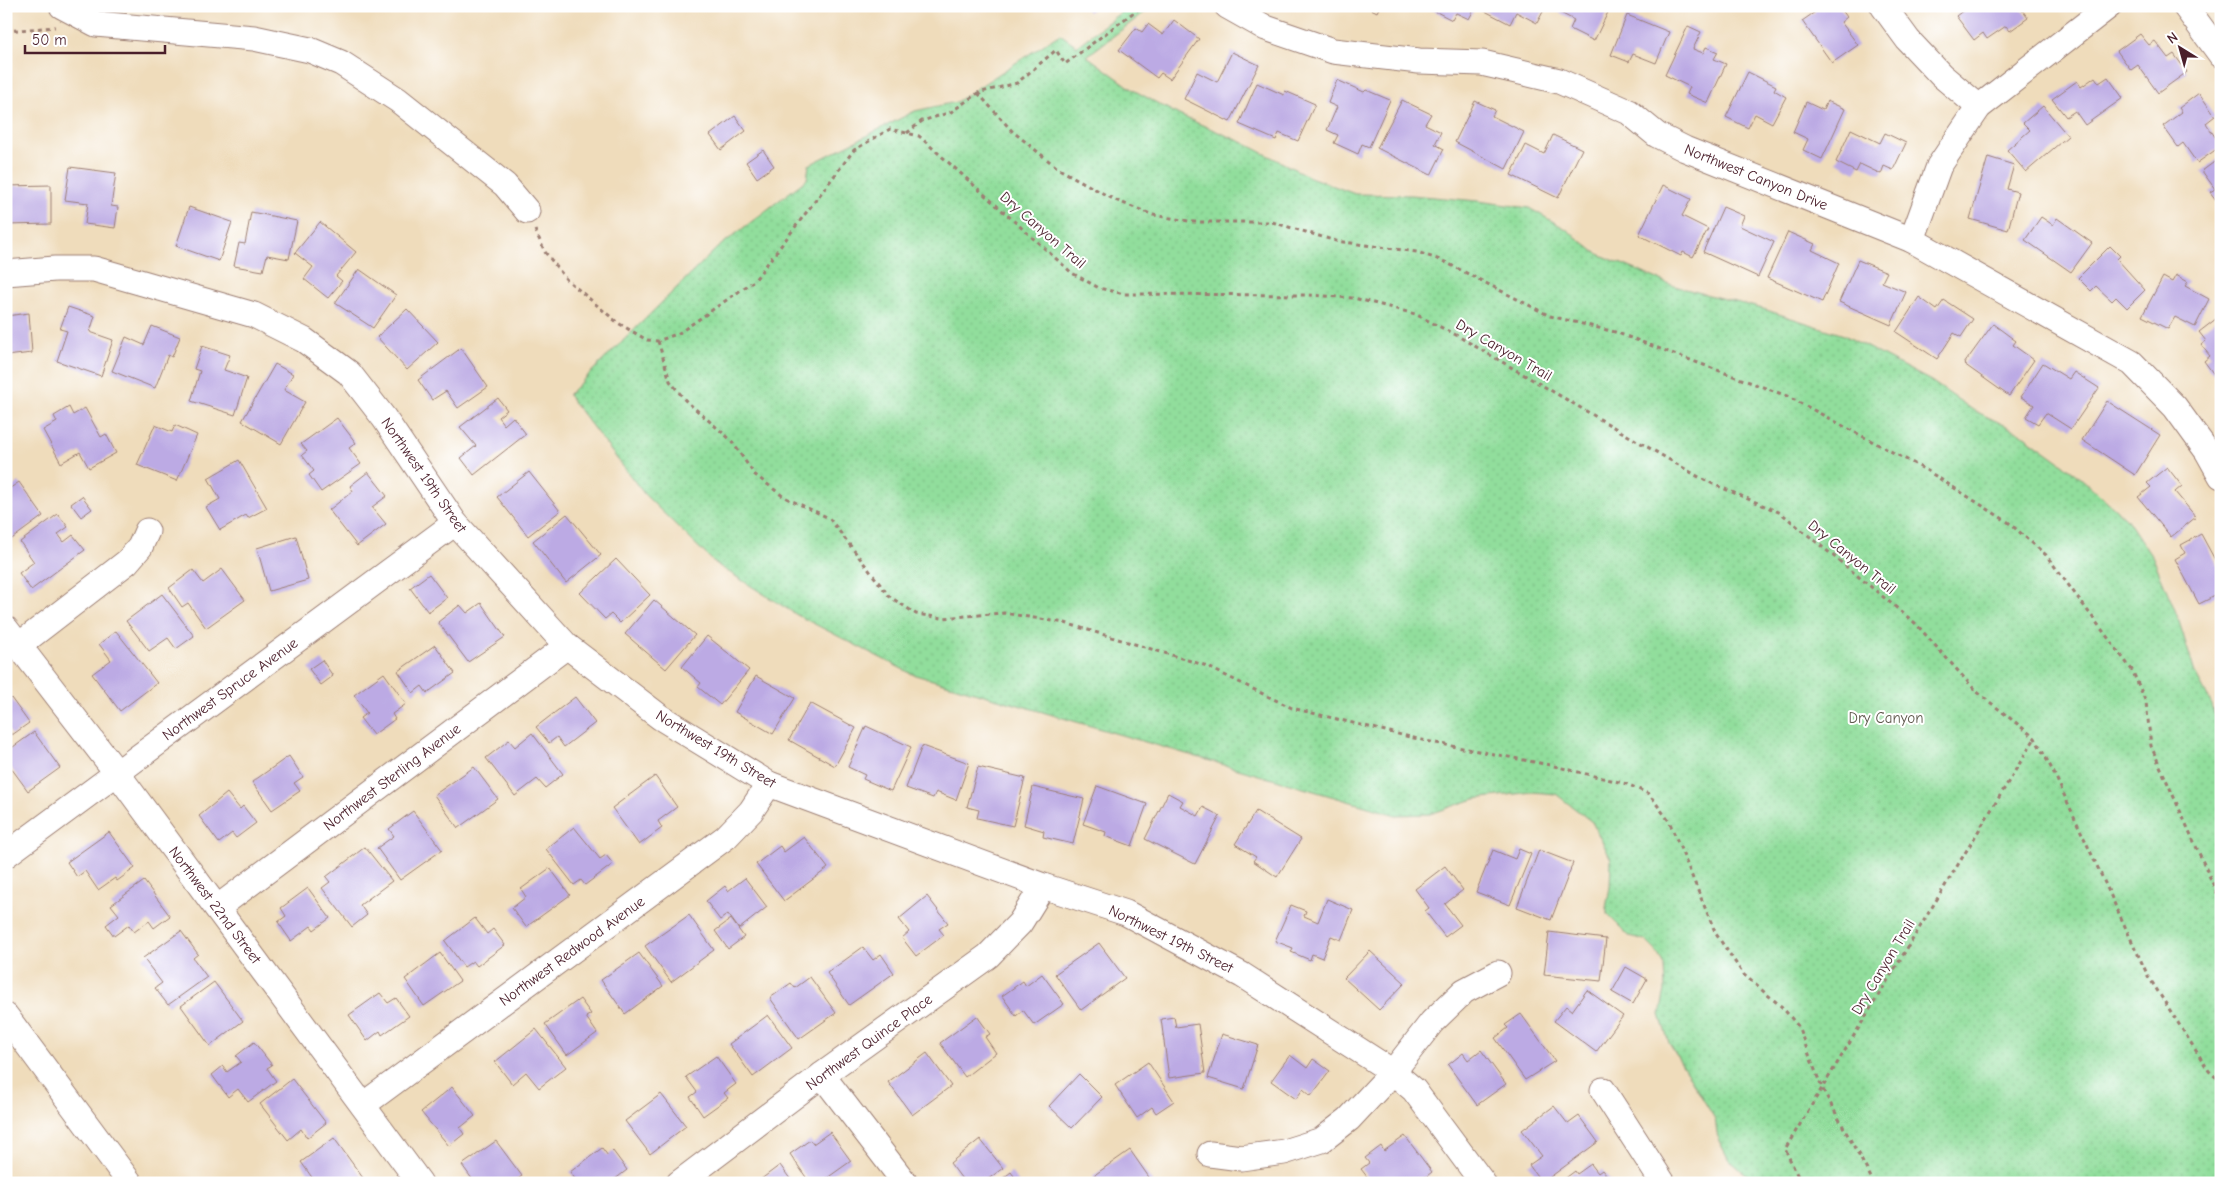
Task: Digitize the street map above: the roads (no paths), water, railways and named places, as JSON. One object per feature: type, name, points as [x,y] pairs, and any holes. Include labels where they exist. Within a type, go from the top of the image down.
[{"type":"street","name":"Northwest Canyon Drive","points":[[1227,6],[1266,28],[1333,51],[1419,61],[1482,63],[1558,81],[1629,112],[1657,135],[1685,149],[1912,240],[2132,363],[2174,407],[2207,451],[2221,476]]},
{"type":"street","points":[[1883,6],[1908,40],[1941,75],[1979,107]]},
{"type":"street","points":[[1912,240],[1940,166],[1979,107],[2109,6]]},
{"type":"street","points":[[2184,6],[2221,55]]},
{"type":"street","points":[[61,16],[96,24],[254,38],[310,50],[341,63],[398,100],[505,185],[527,211]]},
{"type":"street","name":"Northwest 19th Street","points":[[6,273],[55,269],[94,269],[254,315],[304,340],[350,373],[384,418],[455,523],[567,646],[660,717],[769,784],[1043,886],[1126,913],[1242,975],[1393,1072],[1414,1090],[1484,1183]]},
{"type":"street","name":"Northwest Spruce Avenue","points":[[6,855],[455,523]]},
{"type":"street","points":[[12,638],[127,562],[140,547],[147,531]]},
{"type":"street","name":"Northwest 22nd Street","points":[[12,638],[117,773],[420,1183]]},
{"type":"street","name":"Northwest Sterling Avenue","points":[[217,908],[567,646]]},
{"type":"street","name":"Northwest Redwood Avenue","points":[[363,1105],[726,837],[751,811],[769,784]]},
{"type":"street","name":"Northwest Quince Place","points":[[679,1183],[822,1075],[988,956],[1020,923],[1043,886]]},
{"type":"street","points":[[1210,1154],[1241,1158],[1284,1152],[1322,1140],[1349,1119],[1393,1072],[1432,1022],[1464,991],[1498,973]]},
{"type":"street","points":[[6,1016],[130,1183]]},
{"type":"street","points":[[822,1075],[905,1183]]},
{"type":"street","points":[[1603,1090],[1663,1183]]},
{"type":"park label","name":"Dry Canyon","points":[[1886,718]]}]
